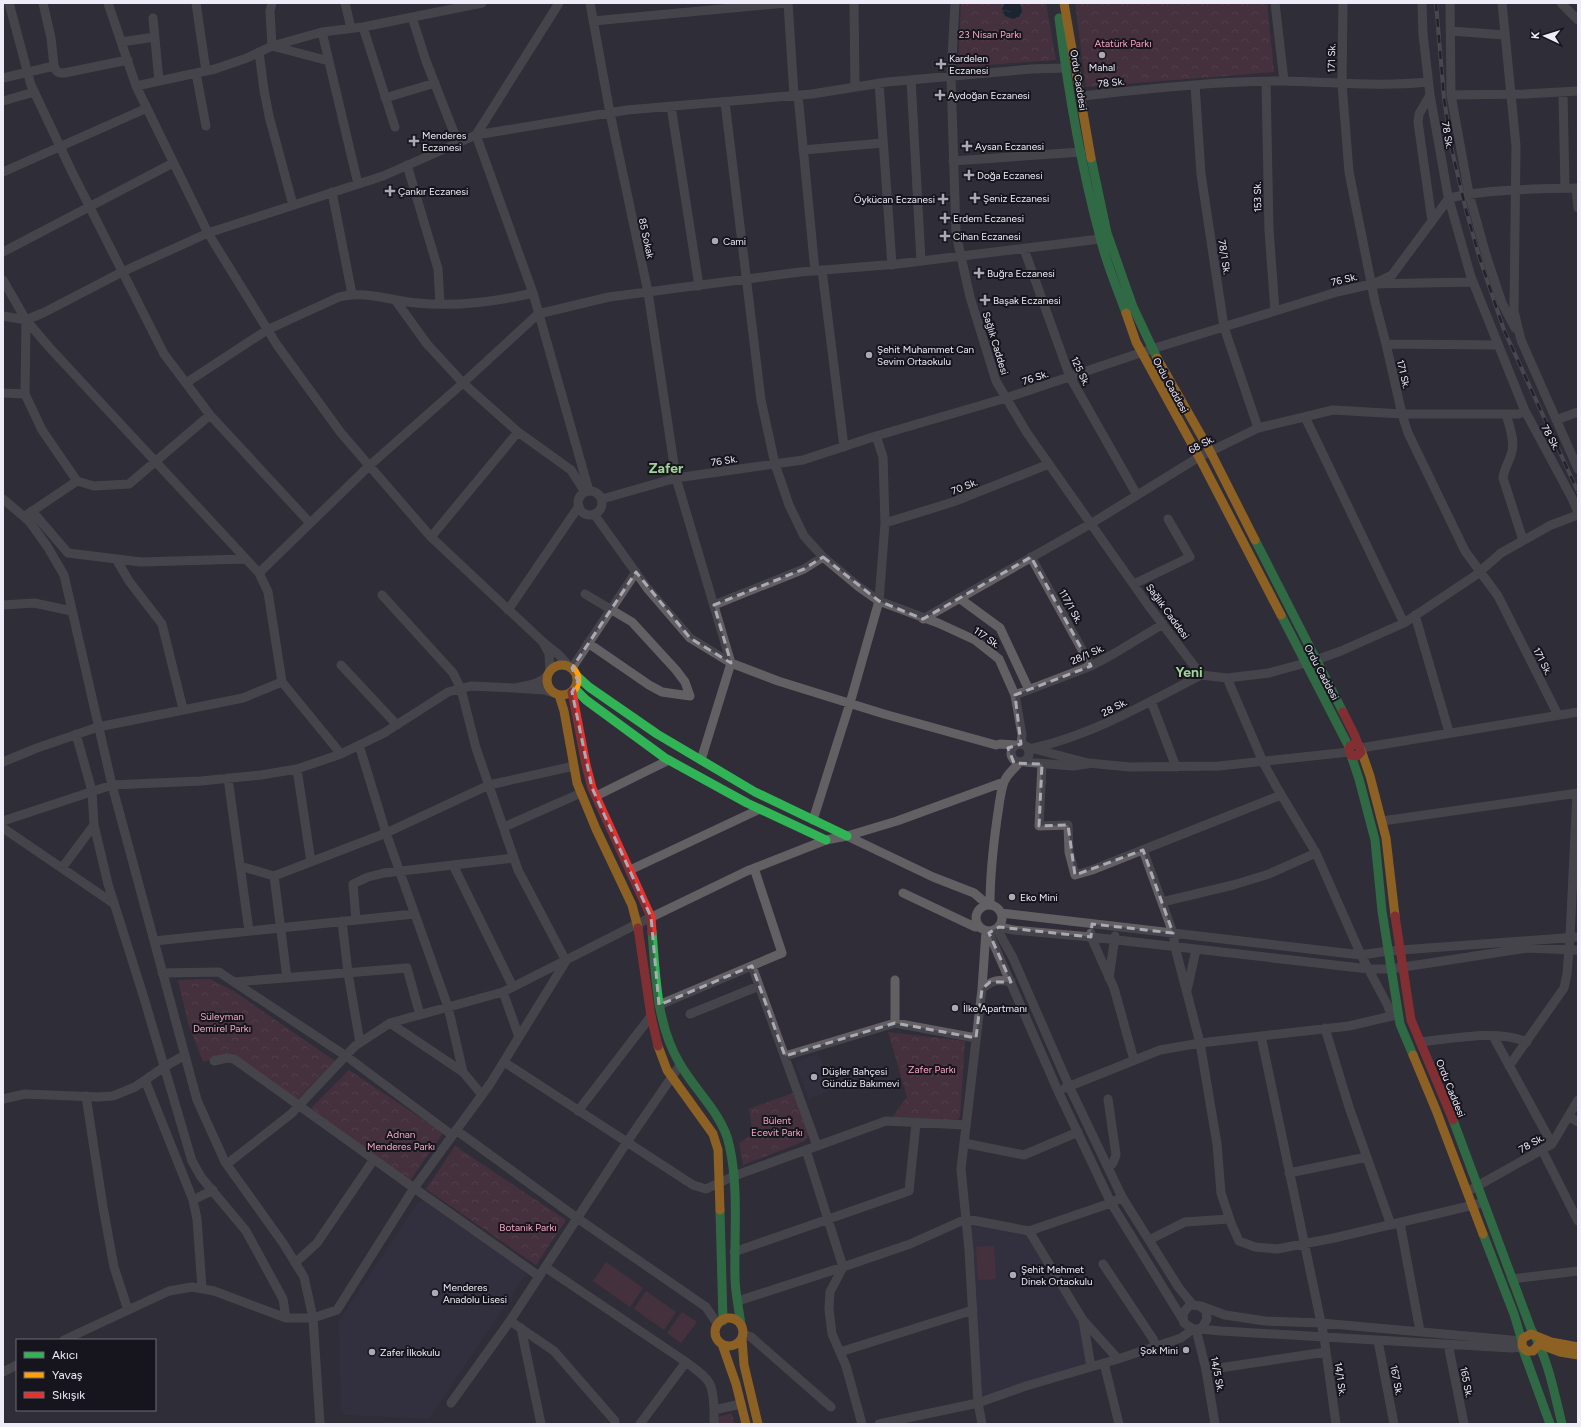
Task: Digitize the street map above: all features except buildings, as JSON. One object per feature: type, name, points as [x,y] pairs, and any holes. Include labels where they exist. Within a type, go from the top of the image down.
[{"type":"main road","name":"Ordu Caddesi","points":[[1056,3],[1065,68],[1088,189],[1100,239],[1136,342],[1199,457],[1349,751],[1359,779],[1375,840],[1382,911],[1391,969],[1395,1015],[1436,1110],[1514,1314],[1522,1344],[1550,1424]]},
{"type":"main road","name":"Ordu Caddesi","points":[[1064,3],[1092,166],[1107,233],[1133,307],[1152,349],[1210,451],[1360,747],[1386,838],[1394,909],[1411,1020],[1447,1105],[1531,1329],[1537,1339],[1562,1424]]},
{"type":"main road","points":[[746,1424],[742,1404],[729,1361],[722,1344],[716,1337],[720,1322],[718,1150],[713,1134],[667,1070],[660,1054],[651,1016],[637,924],[632,905],[596,829],[577,783],[564,711],[556,694],[548,684],[549,673],[558,665],[572,670],[589,687],[657,734],[755,792],[847,836]]},
{"type":"main road","points":[[572,670],[578,681],[574,690],[586,765],[592,788],[651,917],[659,1005],[667,1039],[680,1065],[703,1096],[725,1131],[729,1143],[734,1176],[735,1279],[742,1333],[744,1365],[758,1424]]},
{"type":"main road","points":[[556,694],[564,696],[574,690]]},
{"type":"main road","points":[[574,690],[669,760],[760,809],[826,840]]},
{"type":"main road","points":[[1349,751],[1357,756],[1360,754],[1360,747]]},
{"type":"main road","points":[[696,775],[701,760]]},
{"type":"main road","points":[[720,1322],[730,1319],[734,1320],[742,1333]]},
{"type":"main road","points":[[722,1344],[726,1346],[735,1345],[742,1333]]},
{"type":"main road","points":[[1537,1339],[1537,1349],[1530,1352],[1525,1350],[1522,1344],[1528,1334],[1537,1339],[1560,1352],[1578,1355]]},
{"type":"main road","points":[[1537,1339],[1578,1347]]},
{"type":"street","points":[[10,3],[34,92],[164,354],[210,416],[310,523]]},
{"type":"street","points":[[44,3],[51,38],[54,66],[58,73],[128,60]]},
{"type":"street","points":[[108,3],[136,86],[208,233],[277,346],[340,433],[431,537],[508,610],[559,655],[572,670],[588,643],[636,572]]},
{"type":"street","points":[[196,3],[206,71]]},
{"type":"street","points":[[272,3],[270,11],[272,46]]},
{"type":"street","points":[[345,3],[351,28]]},
{"type":"street","points":[[136,86],[206,71],[241,60],[272,46],[322,32],[363,27],[482,3]]},
{"type":"street","points":[[476,136],[559,3]]},
{"type":"street","name":"85 Sokak","points":[[590,3],[610,113],[648,292],[676,478],[731,663]]},
{"type":"street","points":[[593,21],[787,3],[796,95],[844,447]]},
{"type":"street","points":[[854,3],[855,87]]},
{"type":"street","name":"Sağlık Caddesi","points":[[955,3],[951,76],[956,234],[970,297],[996,381],[1027,433],[1134,584],[1201,675]]},
{"type":"street","points":[[1275,3],[1284,81]]},
{"type":"street","name":"171 Sk.","points":[[1343,3],[1342,84],[1349,172],[1375,302],[1402,414],[1408,433],[1465,551],[1498,596],[1558,715]]},
{"type":"street","points":[[1422,3],[1423,34],[1428,82]]},
{"type":"street","points":[[1450,3],[1451,94],[1469,194],[1486,255],[1502,303],[1521,340],[1578,470]]},
{"type":"street","points":[[1502,3],[1516,146],[1514,311],[1521,340]]},
{"type":"street","points":[[1561,3],[1578,20]]},
{"type":"street","points":[[412,17],[458,143]]},
{"type":"street","points":[[153,18],[159,81]]},
{"type":"street","points":[[363,27],[395,126]]},
{"type":"street","points":[[1451,31],[1505,35]]},
{"type":"street","points":[[322,32],[358,184]]},
{"type":"street","points":[[121,42],[155,37]]},
{"type":"street","points":[[272,46],[329,61]]},
{"type":"street","points":[[259,52],[269,116],[293,205]]},
{"type":"street","points":[[3,316],[26,320],[45,312],[122,272],[208,233],[383,176],[476,136],[627,110],[796,95],[879,83],[951,76],[1031,69],[1065,68],[1075,64]]},
{"type":"street","points":[[3,78],[54,66]]},
{"type":"street","points":[[196,73],[206,126]]},
{"type":"street","points":[[911,80],[921,261]]},
{"type":"street","name":"78 Sk.","points":[[1081,96],[1195,85],[1284,81],[1406,85],[1428,82],[1449,198],[1473,282],[1525,411],[1572,498],[1578,514]]},
{"type":"street","name":"153 Sk.","points":[[1266,82],[1269,230],[1275,311]]},
{"type":"street","points":[[386,98],[435,83]]},
{"type":"street","points":[[879,83],[892,265]]},
{"type":"street","name":"78/1 Sk.","points":[[1195,85],[1200,174],[1224,327],[1258,428]]},
{"type":"street","points":[[1451,94],[1511,94],[1578,91]]},
{"type":"street","points":[[3,101],[34,92]]},
{"type":"street","points":[[1563,92],[1565,188]]},
{"type":"street","points":[[1430,95],[1419,114],[1418,122],[1432,221]]},
{"type":"street","name":"117 Sk.","points":[[725,102],[761,400],[775,464],[789,505],[804,536],[823,557],[859,587],[880,601],[923,619],[938,623],[975,640],[999,659],[1015,695],[1024,746],[1029,755],[1017,759]]},
{"type":"street","points":[[671,106],[699,286]]},
{"type":"street","points":[[3,172],[147,108]]},
{"type":"street","points":[[476,136],[533,293],[587,491]]},
{"type":"street","points":[[804,150],[883,143]]},
{"type":"street","points":[[953,161],[1081,152]]},
{"type":"street","points":[[3,252],[174,162]]},
{"type":"street","points":[[407,165],[438,270],[440,304]]},
{"type":"street","points":[[1372,284],[1392,276],[1449,198],[1469,194],[1515,190],[1577,188],[1578,208]]},
{"type":"street","points":[[332,192],[352,294]]},
{"type":"street","points":[[259,573],[369,466],[538,314],[609,297],[819,270],[892,265],[1100,239]]},
{"type":"street","name":"125 Sk.","points":[[1024,249],[1070,377],[1137,495]]},
{"type":"street","points":[[3,280],[26,320],[78,381],[259,573],[268,592],[282,682],[341,754]]},
{"type":"street","name":"76 Sk.","points":[[602,499],[676,478],[803,460],[876,436],[1006,398],[1152,349],[1337,292],[1372,284],[1473,282]]},
{"type":"street","points":[[186,383],[267,330],[338,297],[352,294],[367,295],[396,301],[440,304],[495,301],[533,293]]},
{"type":"street","points":[[396,301],[427,344],[463,383],[518,432],[572,470],[587,491]]},
{"type":"street","points":[[26,320],[25,394],[42,430],[76,481],[94,486],[129,484],[210,416]]},
{"type":"street","points":[[1386,344],[1498,345]]},
{"type":"street","points":[[3,393],[25,394]]},
{"type":"street","name":"68 Sk.","points":[[923,619],[1092,523],[1199,457],[1258,428],[1333,410],[1402,414],[1518,414],[1525,411]]},
{"type":"street","points":[[1556,420],[1578,412]]},
{"type":"street","points":[[1506,414],[1513,441],[1513,451],[1504,471],[1503,478],[1523,540]]},
{"type":"street","points":[[1305,417],[1404,623]]},
{"type":"street","points":[[431,537],[518,432]]},
{"type":"street","points":[[813,820],[880,601],[885,523],[883,457],[876,436]]},
{"type":"street","name":"70 Sk.","points":[[885,523],[953,502],[1049,464]]},
{"type":"street","points":[[24,517],[76,481]]},
{"type":"street","points":[[587,491],[597,492],[602,499],[602,507],[597,513],[594,514],[586,514],[579,506],[579,498],[587,491]]},
{"type":"street","points":[[5,504],[24,517],[48,546],[64,575],[112,785],[197,1100],[227,1164],[304,1277],[313,1318],[320,1424]]},
{"type":"street","points":[[508,610],[579,506]]},
{"type":"street","points":[[32,511],[68,553],[141,562],[245,559]]},
{"type":"street","points":[[594,514],[636,572],[690,638],[731,663],[778,681],[996,745],[1024,746],[1088,763],[1130,767],[1219,766],[1349,751]]},
{"type":"street","points":[[1201,675],[1227,678],[1269,673],[1316,660],[1404,623],[1476,575],[1501,553],[1551,525],[1578,514]]},
{"type":"street","points":[[1134,584],[1190,557],[1168,519]]},
{"type":"street","points":[[714,605],[804,569],[823,557]]},
{"type":"street","name":"117/1 Sk.","points":[[1031,557],[1091,666]]},
{"type":"street","points":[[116,559],[129,581],[162,624],[183,709]]},
{"type":"street","points":[[585,594],[632,622],[676,670],[685,682],[690,696],[662,692],[649,685],[588,643]]},
{"type":"street","points":[[382,595],[453,673],[460,689],[476,748],[518,870],[566,961]]},
{"type":"street","points":[[960,598],[1000,628],[1029,690]]},
{"type":"street","points":[[3,605],[34,603],[72,611]]},
{"type":"street","points":[[1415,615],[1450,732]]},
{"type":"street","name":"28/1 Sk.","points":[[1015,695],[1091,666],[1163,624]]},
{"type":"street","points":[[515,688],[543,680],[549,673],[549,654],[543,642]]},
{"type":"street","points":[[701,760],[731,663]]},
{"type":"street","points":[[341,665],[397,725]]},
{"type":"street","name":"28 Sk.","points":[[1024,746],[1054,744],[1106,724],[1201,675]]},
{"type":"street","points":[[1058,1091],[1160,1050],[1200,1043],[1349,1026],[1395,1015],[1388,1006],[1361,955],[1316,853],[1263,762],[1227,678]]},
{"type":"street","points":[[3,762],[98,727],[243,698],[282,682]]},
{"type":"street","points":[[3,821],[112,785],[228,778],[298,769],[341,754],[397,725],[448,692],[471,686],[544,690],[556,694]]},
{"type":"street","points":[[1152,701],[1176,767]]},
{"type":"street","points":[[1360,747],[1578,712]]},
{"type":"street","points":[[76,734],[92,791],[94,825],[113,903],[144,998],[192,1161],[200,1177],[246,1231],[283,1299],[286,1318]]},
{"type":"street","points":[[359,745],[386,833],[448,1007],[463,1072]]},
{"type":"street","points":[[996,745],[1017,759],[1042,764],[1073,766],[1088,763]]},
{"type":"street","points":[[1017,759],[1012,750],[1024,746]]},
{"type":"street","points":[[989,905],[993,850],[1006,778],[1008,768],[1017,759]]},
{"type":"street","points":[[596,796],[669,760]]},
{"type":"street","points":[[1042,764],[1039,826],[1068,825],[1069,852],[1075,875],[1092,870],[1281,795]]},
{"type":"street","points":[[240,866],[274,876],[386,833],[489,785],[574,766]]},
{"type":"street","points":[[298,769],[311,862]]},
{"type":"street","points":[[228,778],[248,931]]},
{"type":"street","points":[[227,1164],[291,1114],[360,1043],[390,1023],[503,992],[651,917],[754,868],[826,840],[847,836],[897,821],[1006,778]]},
{"type":"street","points":[[1382,821],[1578,793],[1574,937],[1573,950],[1564,988],[1509,1066]]},
{"type":"street","points":[[504,827],[581,794]]},
{"type":"street","points":[[630,870],[760,809]]},
{"type":"street","points":[[62,868],[94,825]]},
{"type":"street","points":[[3,828],[113,903]]},
{"type":"street","points":[[847,836],[933,877],[974,893],[1001,913],[1002,919],[990,929],[961,1170],[973,1310],[978,1403],[982,1424]]},
{"type":"street","points":[[1143,850],[1173,933],[1175,947],[1200,1043],[1217,1144],[1221,1193],[1229,1219],[1239,1240],[1255,1247],[1277,1249],[1400,1223],[1483,1202]]},
{"type":"street","points":[[1162,902],[1233,886],[1269,874],[1316,853]]},
{"type":"street","points":[[356,920],[353,884],[373,876],[384,873],[514,858]]},
{"type":"street","points":[[453,865],[512,987]]},
{"type":"street","points":[[659,1005],[782,953],[754,868]]},
{"type":"street","points":[[274,876],[287,978]]},
{"type":"street","points":[[903,893],[975,928],[1091,937],[1369,969],[1391,969],[1527,948],[1573,950]]},
{"type":"street","points":[[879,1424],[978,1403],[1026,1386],[1156,1347],[1181,1338],[1206,1323],[1207,1319],[1206,1311],[1196,1305],[1179,1288],[1122,1197],[1069,1086],[1013,958],[990,929],[977,922],[977,913],[982,908],[989,905]]},
{"type":"street","points":[[1001,913],[1361,955],[1388,951],[1574,937]]},
{"type":"street","points":[[154,941],[414,914]]},
{"type":"street","points":[[342,921],[348,973],[360,1043]]},
{"type":"street","points":[[1092,924],[1091,937],[1109,980],[1114,988],[1134,1060]]},
{"type":"street","points":[[1109,980],[1116,927]]},
{"type":"street","points":[[990,929],[1058,1091],[1111,1203],[1187,1326],[1196,1329],[1243,1333],[1378,1341],[1512,1348],[1522,1344]]},
{"type":"street","points":[[1186,991],[1196,950]]},
{"type":"street","points":[[66,1339],[169,1291],[182,1288],[202,1288],[286,1318],[313,1318],[338,1310],[414,1188],[482,1095],[504,1062],[566,961]]},
{"type":"street","points":[[752,966],[817,1146]]},
{"type":"street","points":[[234,982],[407,968],[420,1015]]},
{"type":"street","points":[[162,973],[219,972],[346,1056],[706,1307],[720,1322]]},
{"type":"street","points":[[895,980],[895,1023]]},
{"type":"street","points":[[982,989],[990,982],[1000,980],[1011,982]]},
{"type":"street","points":[[690,1014],[759,986]]},
{"type":"street","points":[[503,992],[519,1037]]},
{"type":"street","points":[[578,1110],[651,1016]]},
{"type":"street","points":[[390,1023],[463,1072],[482,1095]]},
{"type":"street","points":[[785,1056],[895,1023],[976,1038]]},
{"type":"street","points":[[1325,1028],[1349,1107],[1390,1225]]},
{"type":"street","name":"14/1 Sk.","points":[[1261,1036],[1324,1337],[1336,1424]]},
{"type":"street","points":[[1420,1042],[1493,1036],[1516,1038],[1527,1042]]},
{"type":"street","points":[[1493,1036],[1552,1144]]},
{"type":"street","points":[[3,1099],[25,1094],[113,1096],[129,1091],[164,1067],[185,1056]]},
{"type":"street","points":[[214,1061],[227,1058],[234,1059],[539,1276]]},
{"type":"street","points":[[504,1062],[693,1185],[706,1189],[734,1176],[886,1121],[966,1125]]},
{"type":"street","points":[[451,1403],[510,1321],[627,1142],[680,1065]]},
{"type":"street","points":[[145,1080],[193,1200],[197,1219],[202,1288]]},
{"type":"street","points":[[86,1096],[114,1267],[128,1310]]},
{"type":"street","points":[[1108,1099],[1116,1155],[1113,1163],[1108,1168]]},
{"type":"street","name":"78 Sk.","points":[[1466,1191],[1477,1187],[1552,1144],[1578,1100]]},
{"type":"street","points":[[1569,1116],[1578,1122]]},
{"type":"street","points":[[734,1252],[909,1191],[916,1123]]},
{"type":"street","points":[[964,1143],[1024,1155],[1078,1132]]},
{"type":"street","points":[[806,1150],[843,1267],[830,1292],[829,1298],[832,1334],[846,1366],[862,1424]]},
{"type":"street","points":[[1542,1150],[1578,1221]]},
{"type":"street","points":[[1289,1173],[1367,1157]]},
{"type":"street","points":[[295,1263],[317,1243],[374,1159]]},
{"type":"street","points":[[193,1200],[212,1190]]},
{"type":"street","points":[[738,1301],[910,1244],[966,1219],[1029,1231],[1111,1203],[1122,1197]]},
{"type":"street","points":[[1149,1240],[1185,1222],[1229,1219]]},
{"type":"street","points":[[1400,1223],[1420,1332]]},
{"type":"street","points":[[1029,1231],[1083,1320],[1118,1359]]},
{"type":"street","points":[[1104,1264],[1153,1339],[1156,1347]]},
{"type":"street","points":[[545,1267],[686,1362],[710,1382],[713,1387],[714,1424]]},
{"type":"street","points":[[1512,1279],[1578,1271]]},
{"type":"street","points":[[1183,1320],[1186,1309],[1196,1305],[1225,1315],[1265,1321],[1321,1323],[1420,1332],[1522,1344]]},
{"type":"street","points":[[840,1352],[973,1310]]},
{"type":"street","points":[[1083,1320],[1091,1367]]},
{"type":"street","points":[[510,1321],[554,1351],[614,1423]]},
{"type":"street","points":[[521,1328],[541,1424]]},
{"type":"street","name":"14/5 Sk.","points":[[1196,1329],[1206,1370],[1215,1424]]},
{"type":"street","points":[[742,1333],[751,1337],[830,1407]]},
{"type":"street","name":"167 Sk.","points":[[1378,1341],[1394,1424]]},
{"type":"street","name":"165 Sk.","points":[[1448,1344],[1464,1424]]},
{"type":"street","points":[[1206,1370],[1326,1352]]},
{"type":"street","points":[[640,1424],[686,1362]]},
{"type":"street","points":[[1104,1363],[1118,1424]]},
{"type":"street","points":[[3,1372],[16,1366]]},
{"type":"street","points":[[714,1410],[742,1404]]},
{"type":"highlighted area","points":[[823,557],[879,601],[923,619],[1031,557],[1091,666],[1015,695],[1021,744],[1008,748],[1014,763],[1042,764],[1039,826],[1068,825],[1075,875],[1143,850],[1173,933],[1092,924],[1091,937],[999,927],[989,933],[1011,982],[990,982],[982,989],[976,1038],[895,1023],[785,1056],[752,966],[659,1005],[651,917],[592,788],[572,692],[578,681],[572,668],[636,572],[690,638],[731,663],[714,605],[804,569]]},
{"type":"shaded area","name":"Düşler Bahçesi Gündüz Bakımevi","points":[[818,1053],[833,1089],[809,1099],[796,1066],[796,1062]]},
{"type":"shaded area","name":"Menderes Anadolu Lisesi","points":[[425,1201],[525,1269],[526,1274],[429,1419],[345,1415],[341,1410],[339,1321],[418,1202]]},
{"type":"shaded area","name":"Şehit Mehmet Dinek Ortaokulu","points":[[966,1219],[1029,1231],[1083,1320],[1091,1367],[978,1403]]},
{"type":"green space","name":"23 Nisan Parkı","points":[[961,3],[1046,3],[1056,60],[958,67]]},
{"type":"green space","name":"Atatürk Parkı","points":[[1075,3],[1267,3],[1274,72],[1086,87]]},
{"type":"green space","name":"Süleyman Demirel Parkı","points":[[210,979],[232,990],[335,1061],[297,1100],[233,1053],[203,1062],[188,1023],[178,980]]},
{"type":"green space","name":"Zafer Parkı","points":[[888,1032],[965,1041],[960,1117],[956,1121],[891,1119],[907,1097]]},
{"type":"green space","name":"Adnan Menderes Parkı","points":[[349,1070],[443,1133],[409,1182],[311,1108]]},
{"type":"green space","name":"Bülent Ecevit Parkı","points":[[793,1093],[809,1134],[805,1141],[743,1165],[739,1143],[753,1134],[749,1109]]},
{"type":"green space","points":[[777,1114],[784,1131],[768,1137],[762,1120]]},
{"type":"green space","name":"Botanik Parkı","points":[[455,1146],[566,1220],[536,1265],[426,1189]]},
{"type":"green space","points":[[994,1246],[996,1279],[978,1280],[976,1247]]},
{"type":"green space","points":[[606,1262],[643,1288],[630,1307],[593,1281]]},
{"type":"green space","points":[[646,1291],[676,1312],[664,1330],[634,1309]]},
{"type":"green space","points":[[682,1312],[697,1322],[681,1343],[667,1333]]},
{"type":"green space","points":[[732,1413],[734,1424],[718,1424],[718,1417]]},
{"type":"water","points":[[1005,3],[1020,3],[1022,11],[1019,17],[1013,19],[1005,16],[1002,9]]},
{"type":"railway","points":[[1436,3],[1444,98],[1451,146],[1466,210],[1479,256],[1504,330],[1578,492]]},
{"type":"traffic: fast","points":[[1059,18],[1071,101],[1093,210],[1102,247],[1126,313]]},
{"type":"traffic: fast","points":[[1091,158],[1107,233],[1133,307],[1157,358]]},
{"type":"traffic: fast","points":[[1255,540],[1343,712]]},
{"type":"traffic: fast","points":[[1281,615],[1349,747]]},
{"type":"traffic: fast","points":[[577,676],[589,687],[657,734],[755,792],[847,836]]},
{"type":"traffic: fast","points":[[575,689],[586,700],[665,758],[747,803],[826,840]]},
{"type":"traffic: fast","points":[[1351,755],[1375,840],[1382,911],[1400,1024],[1413,1055]]},
{"type":"traffic: fast","points":[[652,932],[658,1000],[666,1033],[680,1064],[721,1123],[729,1144],[735,1193],[735,1283],[741,1325]]},
{"type":"traffic: fast","points":[[1453,1120],[1531,1329],[1546,1363],[1562,1424]]},
{"type":"traffic: fast","points":[[720,1210],[723,1321]]},
{"type":"traffic: fast","points":[[1483,1234],[1514,1314],[1522,1341]]},
{"type":"traffic: fast","points":[[1522,1347],[1550,1424]]},
{"type":"traffic: slow","points":[[1064,3],[1091,158]]},
{"type":"traffic: slow","points":[[1126,313],[1136,342],[1199,457],[1281,615]]},
{"type":"traffic: slow","points":[[1157,358],[1210,451],[1255,540]]},
{"type":"traffic: slow","points":[[562,665],[573,669],[577,680],[573,691],[562,695],[551,691],[547,680],[551,669],[562,665]]},
{"type":"traffic: slow","points":[[559,695],[564,711],[577,783],[596,829],[632,905],[638,928]]},
{"type":"traffic: slow","points":[[1361,750],[1370,776],[1386,838],[1395,916]]},
{"type":"traffic: slow","points":[[658,1046],[667,1070],[713,1134],[718,1150],[720,1210]]},
{"type":"traffic: slow","points":[[1413,1055],[1436,1110],[1483,1234]]},
{"type":"traffic: slow","points":[[729,1318],[739,1322],[743,1332],[739,1342],[729,1346],[719,1342],[715,1332],[719,1322],[729,1318]]},
{"type":"traffic: slow","points":[[1578,1347],[1551,1342],[1531,1334],[1523,1338],[1522,1342],[1522,1346],[1527,1351],[1533,1351],[1539,1344],[1560,1352],[1578,1355]]},
{"type":"traffic: slow","points":[[742,1339],[744,1365],[758,1424]]},
{"type":"traffic: slow","points":[[722,1344],[736,1384],[746,1424]]},
{"type":"traffic: jam","points":[[572,692],[592,788],[651,917],[652,932]]},
{"type":"traffic: jam","points":[[1343,712],[1355,736],[1361,752],[1357,756],[1351,755],[1349,749],[1350,746],[1355,744],[1359,745]]},
{"type":"traffic: jam","points":[[1395,916],[1411,1020],[1453,1120]]},
{"type":"traffic: jam","points":[[638,928],[651,1016],[658,1046]]},
{"type":"place","name":"Mahal","points":[[1102,55]]},
{"type":"place","name":"Kardelen Eczanesi","points":[[941,64]]},
{"type":"place","name":"Aydoğan Eczanesi","points":[[940,95]]},
{"type":"place","name":"Menderes Eczanesi","points":[[414,141]]},
{"type":"place","name":"Aysan Eczanesi","points":[[967,146]]},
{"type":"place","name":"Doğa Eczanesi","points":[[969,175]]},
{"type":"place","name":"Çankır Eczanesi","points":[[390,191]]},
{"type":"place","name":"Şeniz Eczanesi","points":[[975,198]]},
{"type":"place","name":"Öykücan Eczanesi","points":[[943,199]]},
{"type":"place","name":"Erdem Eczanesi","points":[[945,218]]},
{"type":"place","name":"Cihan Eczanesi","points":[[945,236]]},
{"type":"place","name":"Cami","points":[[715,241]]},
{"type":"place","name":"Buğra Eczanesi","points":[[979,273]]},
{"type":"place","name":"Başak Eczanesi","points":[[985,300]]},
{"type":"place","name":"Şehit Muhammet Can Sevim Ortaokulu","points":[[869,355]]},
{"type":"place","name":"Eko Mini","points":[[1012,897]]},
{"type":"place","name":"İlke Apartmanı","points":[[955,1008]]},
{"type":"place","name":"Düşler Bahçesi Gündüz Bakımevi","points":[[814,1077]]},
{"type":"place","name":"Şehit Mehmet Dinek Ortaokulu","points":[[1013,1275]]},
{"type":"place","name":"Menderes Anadolu Lisesi","points":[[435,1293]]},
{"type":"place","name":"Şok Mini","points":[[1186,1350]]},
{"type":"place","name":"Zafer İlkokulu","points":[[372,1352]]},
{"type":"district","name":"Zafer","points":[[666,468]]},
{"type":"district","name":"Yeni","points":[[1189,672]]}]
